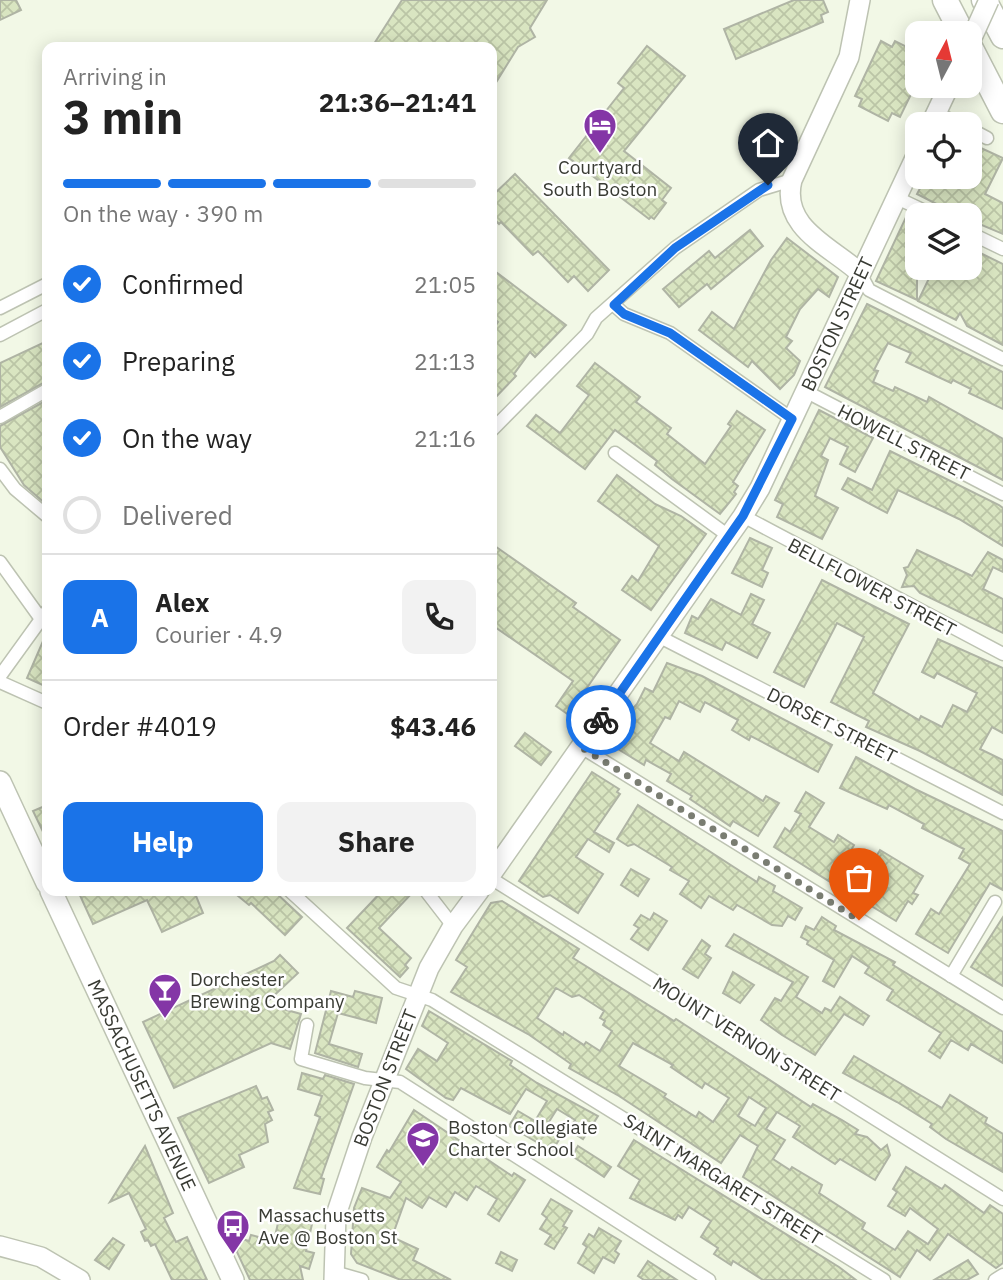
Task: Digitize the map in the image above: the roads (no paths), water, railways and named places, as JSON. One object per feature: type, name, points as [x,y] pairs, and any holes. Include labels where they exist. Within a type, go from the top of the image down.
[{"type":"highway","points":[[945,0],[956,21]]},
{"type":"highway","points":[[986,0],[1003,36]]},
{"type":"highway","points":[[982,70],[1003,111]]},
{"type":"main road","points":[[860,0],[849,57],[793,180],[792,201],[799,223],[860,273]]},
{"type":"main road","points":[[978,21],[986,0]]},
{"type":"main road","name":"BOSTON STREET","points":[[497,866],[743,516],[905,180]]},
{"type":"main road","points":[[0,782],[42,872]]},
{"type":"main road","name":"MASSACHUSETTS AVENUE","points":[[53,896],[233,1280]]},
{"type":"main road","name":"BOSTON STREET","points":[[334,1276],[334,1230],[340,1199],[416,996],[453,926],[475,896]]},
{"type":"main road","points":[[0,1246],[41,1257],[80,1280]]},
{"type":"street","points":[[982,135],[987,138]]},
{"type":"street","points":[[497,425],[587,334],[596,317],[614,305],[675,248],[759,190],[793,180]]},
{"type":"street","points":[[897,198],[908,203]]},
{"type":"street","points":[[982,239],[1003,249]]},
{"type":"street","points":[[860,273],[869,290],[1003,359]]},
{"type":"street","points":[[0,308],[42,287]]},
{"type":"street","points":[[614,305],[624,314],[670,333],[792,419]]},
{"type":"street","points":[[0,335],[42,313]]},
{"type":"street","name":"HOWELL STREET","points":[[805,391],[1003,494]]},
{"type":"street","points":[[0,418],[42,393]]},
{"type":"street","points":[[615,453],[730,537]]},
{"type":"street","points":[[0,469],[15,489],[42,512]]},
{"type":"street","name":"BELLFLOWER STREET","points":[[743,516],[1003,654]]},
{"type":"street","points":[[0,562],[42,613]]},
{"type":"street","points":[[0,676],[42,618]]},
{"type":"street","name":"DORSET STREET","points":[[660,637],[1003,813]]},
{"type":"street","points":[[0,682],[42,701]]},
{"type":"street","points":[[581,747],[1003,1008]]},
{"type":"street","name":"MOUNT VERNON STREET","points":[[497,882],[1003,1199]]},
{"type":"street","name":"SAINT MARGARET STREET","points":[[295,896],[396,988],[432,1000],[884,1280]]},
{"type":"street","points":[[430,896],[453,926]]},
{"type":"street","points":[[951,976],[995,902]]},
{"type":"street","points":[[307,1025],[301,1059],[365,1078],[385,1078],[400,1082],[709,1280]]},
{"type":"street","points":[[995,1280],[1003,1275]]},
{"type":"street","points":[[334,1276],[362,1280]]},
{"type":"place","name":"Courtyard South Boston","points":[[600,155]]},
{"type":"place","name":"Dorchester Brewing Company","points":[[165,1020]]},
{"type":"place","name":"Boston Collegiate Charter School","points":[[423,1168]]},
{"type":"place","name":"Massachusetts Ave @ Boston St","points":[[233,1256]]}]
